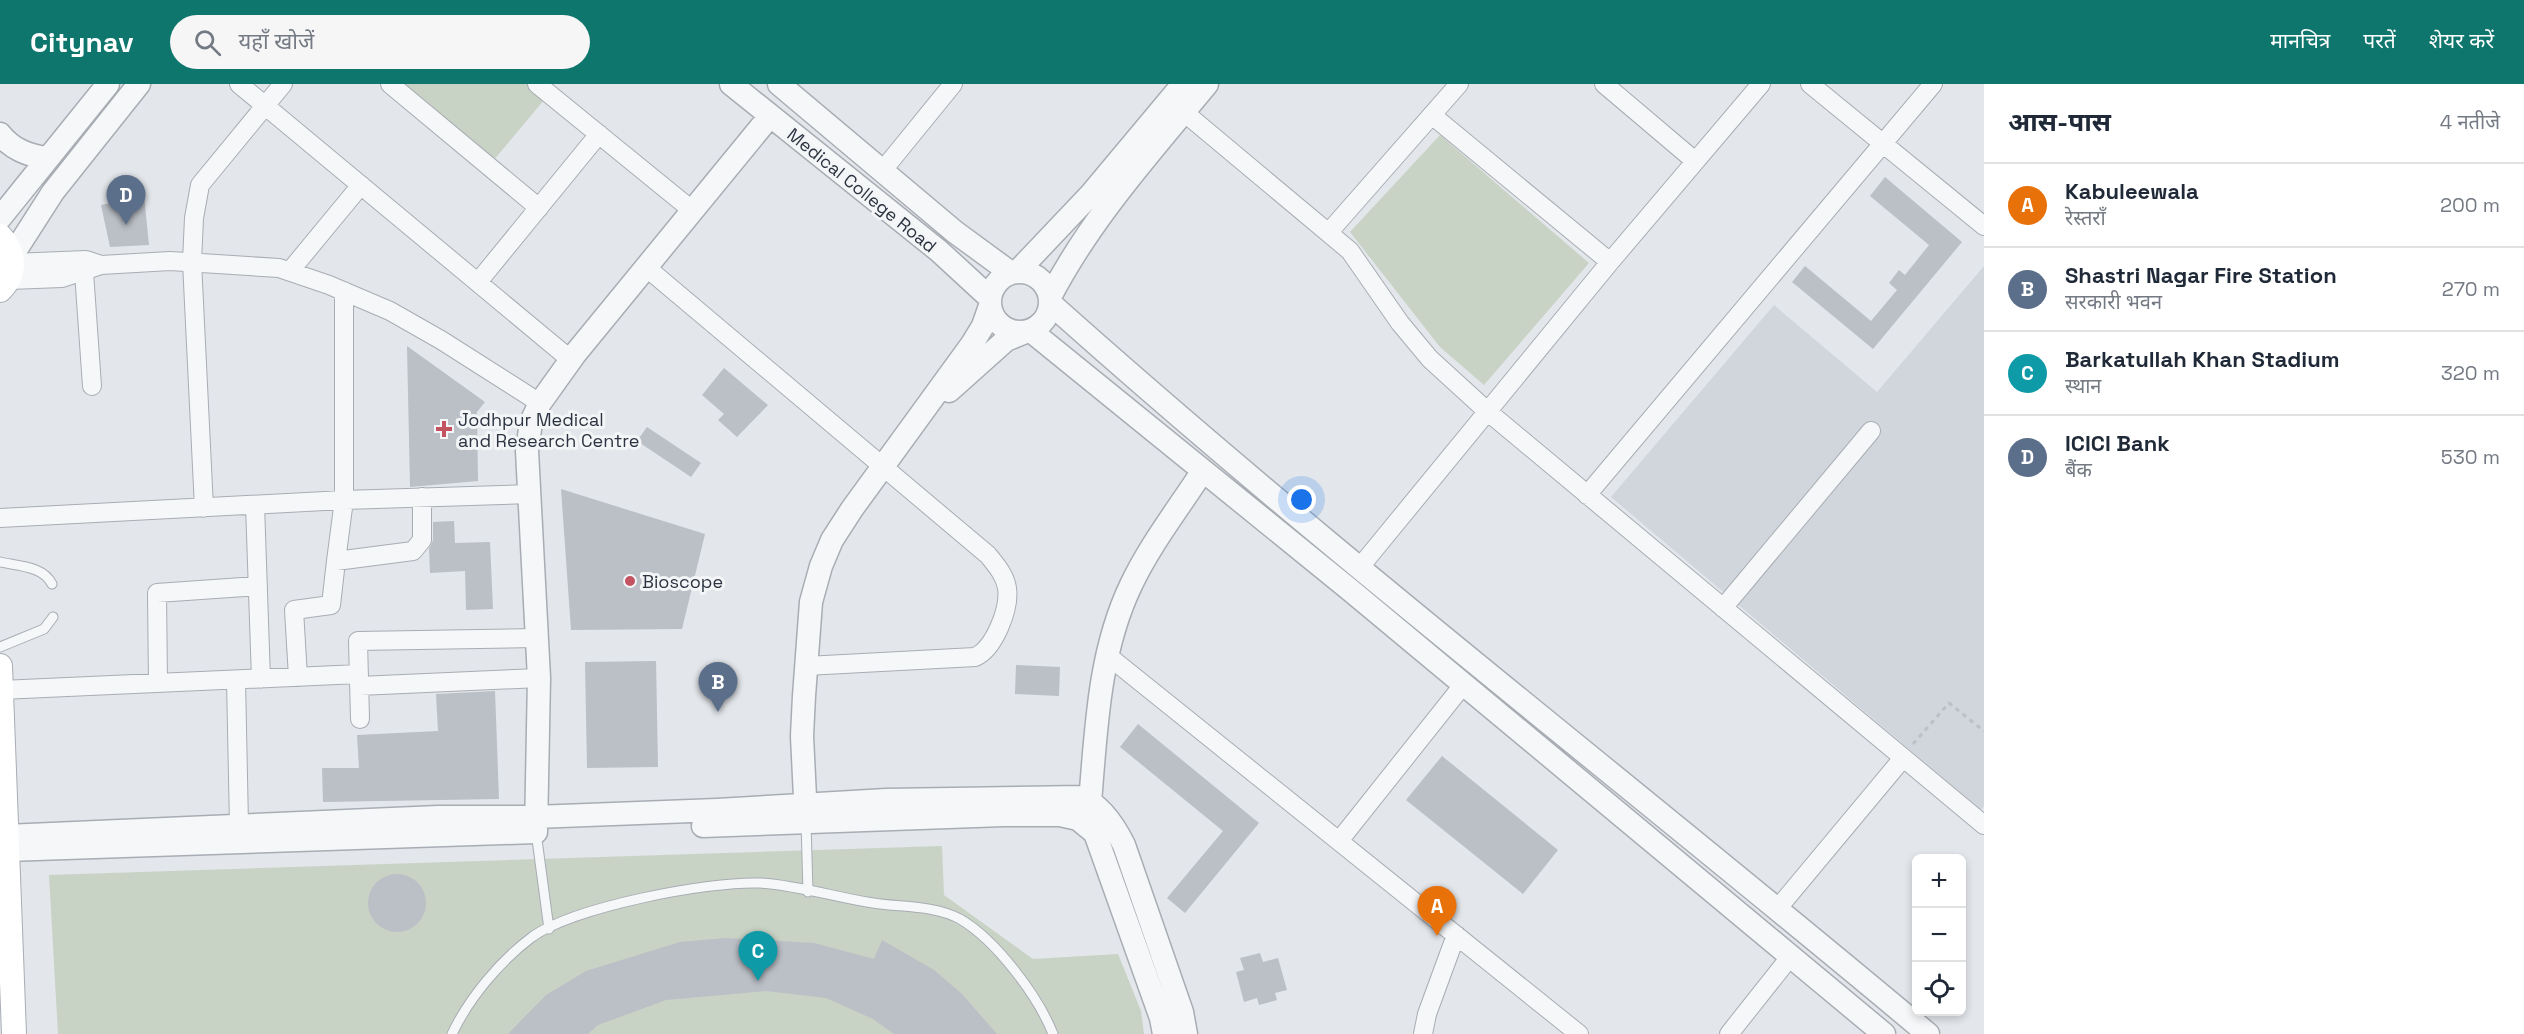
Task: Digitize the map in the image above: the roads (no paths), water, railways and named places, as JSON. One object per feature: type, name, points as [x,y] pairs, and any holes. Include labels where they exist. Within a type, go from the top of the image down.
[{"type":"main road","points":[[0,236],[6,279]]},
{"type":"main road","points":[[0,666],[14,1034]]},
{"type":"street","points":[[0,218],[46,158],[108,84]]},
{"type":"street","points":[[139,84],[53,192],[6,279],[63,278],[92,268],[192,262],[232,263],[290,271],[390,311],[441,340],[540,403]]},
{"type":"street","points":[[239,84],[571,360]]},
{"type":"street","points":[[204,508],[192,262],[194,218],[200,185],[282,84]]},
{"type":"street","points":[[390,84],[539,208]]},
{"type":"street","points":[[537,84],[693,211]]},
{"type":"street","name":"Medical College Road","points":[[732,84],[939,251],[990,302]]},
{"type":"street","name":"Medical College Road","points":[[779,84],[955,232],[1014,272]]},
{"type":"street","points":[[883,170],[953,84]]},
{"type":"street","points":[[806,813],[802,736],[811,602],[821,566],[837,532],[927,409],[983,326],[998,281],[1014,272],[1179,99],[1207,84]]},
{"type":"street","points":[[1329,232],[1433,117],[1459,84]]},
{"type":"street","points":[[1604,84],[1695,161]]},
{"type":"street","points":[[1360,567],[1610,262],[1761,84]]},
{"type":"street","points":[[1810,84],[1984,226]]},
{"type":"street","points":[[1587,495],[1933,84]]},
{"type":"street","points":[[1179,99],[1350,251],[1400,323],[1430,359],[1487,411],[1723,608],[1907,752],[1984,825]]},
{"type":"street","points":[[927,409],[1006,340],[1027,332],[1044,321],[1050,300],[1072,255],[1179,99]]},
{"type":"street","points":[[535,824],[539,678],[527,451],[531,422],[540,403],[571,360],[770,116]]},
{"type":"street","points":[[1433,117],[1610,262]]},
{"type":"street","points":[[0,134],[7,142],[27,155],[46,158]]},
{"type":"street","points":[[478,282],[599,134]]},
{"type":"street","points":[[290,271],[361,185]]},
{"type":"street","points":[[92,268],[92,386]]},
{"type":"street","points":[[647,268],[988,555],[999,569],[1007,587],[1007,598],[992,645],[984,653],[975,657],[806,666]]},
{"type":"street","points":[[1014,272],[1040,279],[1050,300],[1111,359],[1928,1034]]},
{"type":"street","points":[[298,677],[294,610],[331,605],[344,500],[344,291]]},
{"type":"street","points":[[990,302],[993,315],[1005,328],[1027,332],[1349,590],[1884,1034]]},
{"type":"street","points":[[1723,608],[1871,431]]},
{"type":"street","points":[[1088,827],[1093,751],[1107,654],[1131,585],[1202,472]]},
{"type":"street","points":[[0,518],[344,500],[531,494]]},
{"type":"street","points":[[336,561],[414,551],[422,540],[422,497]]},
{"type":"street","points":[[255,505],[261,679]]},
{"type":"street","points":[[158,683],[158,592],[258,586]]},
{"type":"street","points":[[360,719],[358,641],[537,638]]},
{"type":"street","points":[[1107,654],[1579,1034]]},
{"type":"street","points":[[1,690],[298,677],[359,680],[539,678]]},
{"type":"street","points":[[236,680],[239,825]]},
{"type":"street","points":[[1339,841],[1463,685]]},
{"type":"street","points":[[1778,908],[1907,752]]},
{"type":"street","points":[[7,843],[806,813],[1081,797],[1090,801],[1115,827],[1124,845],[1182,1012],[1185,1034]]},
{"type":"street","points":[[806,813],[1060,815],[1078,819],[1095,833],[1106,860],[1161,1018],[1164,1034]]},
{"type":"street","points":[[7,843],[239,825],[438,817],[535,824]]},
{"type":"street","points":[[1423,1034],[1456,935]]},
{"type":"street","points":[[1729,1034],[1790,957]]},
{"type":"lane","points":[[0,562],[37,570],[50,579],[52,584]]},
{"type":"lane","points":[[0,647],[44,629],[53,616]]},
{"type":"lane","points":[[806,813],[808,892]]},
{"type":"lane","points":[[535,824],[549,929]]},
{"type":"lane","points":[[452,1034],[481,990],[507,959],[534,936],[573,917],[710,885],[761,883],[889,906],[941,911],[960,920],[983,938],[1011,967],[1045,1013],[1053,1034]]},
{"type":"place","name":"ICICI Bank","points":[[126,225]]},
{"type":"place","name":"Jodhpur Medical and Research Centre","points":[[444,429]]},
{"type":"place","name":"Bioscope","points":[[630,581]]},
{"type":"place","name":"Shastri Nagar Fire Station","points":[[718,712]]},
{"type":"place","name":"Kabuleewala","points":[[1437,936]]},
{"type":"place","name":"Barkatullah Khan Stadium","points":[[758,981]]}]
